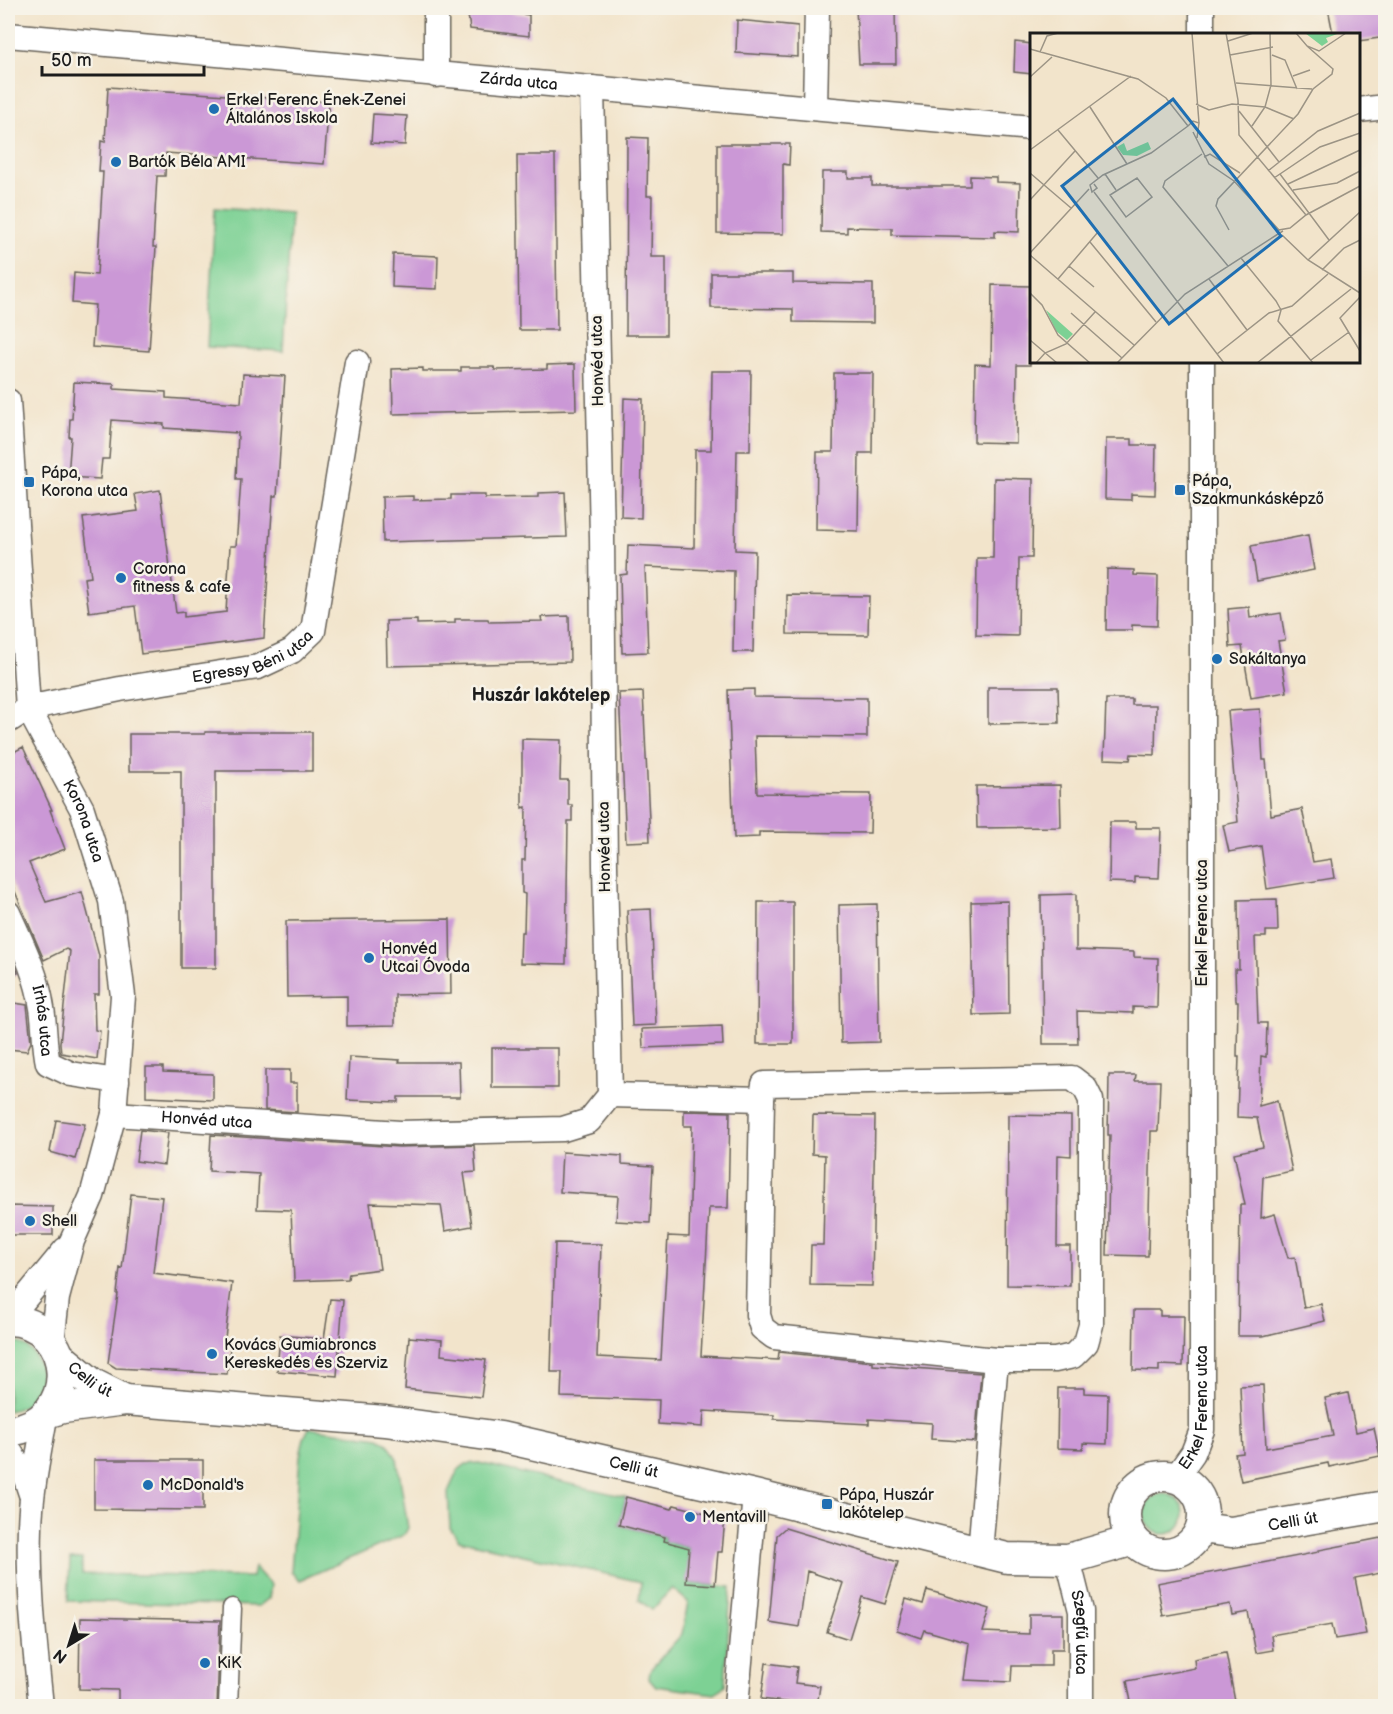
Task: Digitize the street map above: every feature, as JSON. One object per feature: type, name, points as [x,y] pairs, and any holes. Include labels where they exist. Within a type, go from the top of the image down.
[{"type":"street","points":[[436,8],[436,75]]},
{"type":"street","points":[[815,108],[817,8]]},
{"type":"street","points":[[1202,8],[1202,33]]},
{"type":"street","points":[[8,27],[8,36]]},
{"type":"street","name":"Zárda utca","points":[[8,36],[1030,128]]},
{"type":"street","name":"Honvéd utca","points":[[114,1114],[400,1133],[562,1129],[589,1121],[610,1095],[602,537],[592,88]]},
{"type":"street","points":[[1360,110],[1386,107]]},
{"type":"street","name":"Egressy Béni utca","points":[[28,708],[120,689],[258,667],[292,651],[313,631],[357,362]]},
{"type":"street","name":"Erkel Ferenc utca","points":[[1176,1477],[1193,1453],[1202,1430],[1202,363]]},
{"type":"street","name":"Korona utca","points":[[8,401],[28,708],[82,809],[111,901],[123,996],[114,1114],[92,1196],[72,1241],[57,1298],[55,1350]]},
{"type":"street","points":[[8,721],[28,708]]},
{"type":"street","name":"Irhás utca","points":[[8,913],[32,968],[42,1009],[44,1047],[48,1063],[71,1074],[117,1081]]},
{"type":"street","points":[[1072,1078],[1085,1088],[1091,1100],[1091,1325],[1086,1343],[1073,1356],[1055,1360],[996,1360],[774,1337],[762,1328],[758,1315],[764,1084],[1072,1078]]},
{"type":"street","points":[[610,1095],[762,1099]]},
{"type":"street","name":"Korona utca","points":[[8,1313],[19,1306],[35,1288],[72,1241]]},
{"type":"street","name":"Celli út","points":[[8,1320],[18,1320],[37,1329],[55,1350],[93,1384],[125,1400]]},
{"type":"street","points":[[41,1707],[31,1606],[30,1526],[32,1497],[47,1415],[57,1398],[61,1384],[62,1370],[55,1350]]},
{"type":"street","points":[[980,1552],[996,1360]]},
{"type":"street","name":"Celli út","points":[[8,1431],[30,1426],[63,1408],[125,1400],[385,1421],[501,1437],[1007,1558],[1068,1558],[1134,1540]]},
{"type":"street","points":[[8,1448],[26,1479],[32,1497]]},
{"type":"street","points":[[1162,1475],[1176,1477],[1187,1483],[1199,1497],[1204,1516],[1202,1528],[1184,1549],[1171,1553],[1157,1553],[1144,1549],[1134,1540],[1127,1527],[1125,1513],[1128,1499],[1136,1487],[1148,1479],[1162,1475]]},
{"type":"street","points":[[736,1707],[754,1496]]},
{"type":"street","name":"Celli út","points":[[1202,1528],[1231,1532],[1386,1506]]},
{"type":"street","name":"Szegfű utca","points":[[1068,1558],[1081,1611],[1081,1707]]},
{"type":"street","points":[[228,1707],[232,1608]]},
{"type":"green space","points":[[215,208],[291,213],[283,351],[207,347]]},
{"type":"green space","points":[[8,1340],[22,1344],[32,1352],[41,1375],[39,1387],[33,1398],[22,1406],[8,1411]]},
{"type":"green space","points":[[309,1428],[379,1438],[389,1445],[397,1459],[408,1528],[404,1535],[300,1580],[291,1572],[300,1456]]},
{"type":"green space","points":[[479,1463],[626,1497],[619,1525],[665,1537],[664,1541],[689,1548],[687,1583],[731,1587],[725,1685],[715,1694],[655,1686],[649,1679],[650,1670],[682,1634],[688,1602],[672,1588],[652,1610],[639,1600],[641,1582],[459,1540],[450,1528],[448,1492],[458,1470],[466,1464]]},
{"type":"green space","points":[[1164,1494],[1172,1495],[1178,1500],[1183,1506],[1183,1522],[1178,1528],[1172,1533],[1164,1534],[1156,1533],[1150,1528],[1145,1522],[1144,1514],[1145,1506],[1150,1500],[1156,1495]]},
{"type":"green space","points":[[70,1559],[82,1559],[82,1574],[252,1577],[254,1567],[271,1585],[269,1598],[259,1606],[68,1601]]},
{"type":"building","points":[[467,8],[502,8],[503,11],[529,15],[529,36],[470,29]]},
{"type":"building","points":[[856,8],[895,8],[896,64],[859,64]]},
{"type":"building","points":[[1328,8],[1384,8],[1386,37],[1360,41],[1360,33],[1333,33]]},
{"type":"building","points":[[737,20],[798,26],[798,57],[736,53]]},
{"type":"building","points":[[1015,42],[1030,44],[1030,74],[1014,72]]},
{"type":"building","points":[[108,87],[329,102],[324,164],[166,153],[165,176],[157,176],[153,247],[156,247],[149,351],[92,347],[95,305],[72,303],[74,273],[97,275],[103,172],[99,172],[101,141],[105,142]]},
{"type":"building","points":[[373,114],[407,116],[405,145],[371,143]]},
{"type":"building","points":[[627,137],[648,138],[647,196],[652,196],[651,257],[666,257],[666,335],[626,335]]},
{"type":"building","points":[[717,144],[790,144],[789,165],[783,164],[783,234],[717,233]]},
{"type":"building","points":[[517,155],[555,155],[557,330],[519,330]]},
{"type":"building","points":[[822,172],[848,172],[848,178],[872,178],[872,186],[970,186],[970,176],[996,177],[996,182],[1020,183],[1019,232],[995,231],[995,237],[892,235],[892,228],[847,227],[847,233],[821,232]]},
{"type":"building","points":[[393,254],[438,256],[437,289],[392,287]]},
{"type":"building","points":[[711,273],[793,273],[793,283],[873,284],[873,323],[793,322],[793,309],[711,308]]},
{"type":"building","points":[[992,285],[1030,286],[1030,365],[1017,365],[1016,443],[974,442],[975,364],[991,365]]},
{"type":"building","points":[[575,364],[576,410],[393,414],[392,369],[423,368],[423,371],[461,371],[461,367],[494,367],[495,370],[547,369],[547,365]]},
{"type":"building","points":[[712,371],[751,371],[750,451],[737,451],[735,550],[755,551],[753,652],[733,652],[734,571],[645,567],[648,652],[622,653],[620,575],[627,574],[628,545],[694,548],[695,450],[711,450]]},
{"type":"building","points":[[834,373],[873,373],[872,453],[859,453],[858,531],[816,530],[817,452],[833,452]]},
{"type":"building","points":[[243,374],[285,376],[277,496],[273,496],[264,638],[141,654],[135,606],[89,612],[84,578],[91,577],[83,518],[138,511],[135,494],[160,490],[176,613],[184,612],[184,617],[226,612],[230,546],[236,546],[240,494],[241,479],[236,479],[238,433],[164,428],[164,424],[112,420],[109,459],[102,459],[100,479],[68,477],[74,382],[114,384],[114,389],[166,392],[166,398],[241,403]]},
{"type":"building","points":[[624,398],[643,399],[641,518],[621,517]]},
{"type":"building","points":[[1106,439],[1132,439],[1132,445],[1156,445],[1155,495],[1131,494],[1131,500],[1105,499]]},
{"type":"building","points":[[994,478],[1033,479],[1032,558],[1019,558],[1018,636],[976,635],[977,558],[993,558]]},
{"type":"building","points":[[565,492],[567,537],[383,542],[382,497],[413,496],[413,500],[451,499],[451,495],[485,495],[485,498],[538,497],[538,493]]},
{"type":"building","points":[[1308,535],[1314,570],[1257,581],[1251,546]]},
{"type":"building","points":[[1107,569],[1134,570],[1134,575],[1158,576],[1157,626],[1132,625],[1132,630],[1106,630]]},
{"type":"building","points":[[787,595],[869,596],[868,635],[787,634]]},
{"type":"building","points":[[1249,607],[1250,618],[1281,613],[1285,640],[1278,641],[1287,692],[1251,698],[1242,646],[1230,647],[1228,609]]},
{"type":"building","points":[[569,616],[570,662],[387,666],[386,621],[417,620],[417,624],[455,623],[455,619],[488,619],[489,622],[542,621],[541,617]]},
{"type":"building","points":[[988,687],[1058,687],[1059,723],[988,724]]},
{"type":"building","points":[[754,689],[754,697],[867,698],[867,737],[755,736],[757,793],[871,794],[870,833],[759,832],[759,837],[734,838],[728,690]]},
{"type":"building","points":[[643,692],[650,841],[626,842],[619,693]]},
{"type":"building","points":[[1106,699],[1132,699],[1132,705],[1156,705],[1155,755],[1131,754],[1130,760],[1104,759]]},
{"type":"building","points":[[1260,709],[1263,760],[1266,760],[1271,815],[1302,809],[1313,862],[1331,859],[1334,878],[1267,889],[1261,846],[1229,852],[1223,825],[1238,822],[1228,711]]},
{"type":"building","points":[[205,732],[312,732],[312,771],[216,771],[216,968],[181,968],[181,771],[129,771],[129,734],[205,734]]},
{"type":"building","points":[[522,739],[561,740],[560,780],[568,780],[568,805],[572,805],[572,821],[568,821],[566,964],[520,963],[521,932],[524,932],[525,894],[522,893],[522,860],[525,860],[526,807],[522,808]]},
{"type":"building","points":[[23,747],[52,810],[50,810],[65,849],[29,863],[46,902],[82,892],[99,956],[99,994],[94,994],[95,1030],[100,1031],[97,1059],[61,1053],[60,1043],[70,951],[66,949],[44,960],[8,875],[8,755]]},
{"type":"building","points":[[1060,785],[1061,827],[977,828],[976,786]]},
{"type":"building","points":[[1110,822],[1136,822],[1136,828],[1161,828],[1159,878],[1135,877],[1135,883],[1109,882]]},
{"type":"building","points":[[1076,894],[1076,950],[1134,952],[1134,957],[1158,958],[1157,1008],[1133,1007],[1133,1013],[1077,1011],[1078,1044],[1043,1044],[1041,895]]},
{"type":"building","points":[[1277,899],[1278,931],[1266,931],[1266,937],[1255,937],[1258,1023],[1267,1023],[1266,1057],[1261,1056],[1259,1106],[1277,1101],[1292,1171],[1263,1177],[1261,1218],[1275,1214],[1288,1258],[1295,1257],[1304,1308],[1321,1304],[1325,1321],[1263,1336],[1238,1336],[1240,1205],[1245,1205],[1234,1153],[1263,1147],[1257,1118],[1237,1117],[1239,1056],[1237,1056],[1238,1001],[1236,1001],[1235,969],[1239,969],[1238,900]]},
{"type":"building","points":[[1008,901],[1009,1014],[973,1015],[971,902]]},
{"type":"building","points":[[758,902],[793,902],[793,1044],[757,1044]]},
{"type":"building","points":[[877,904],[879,1042],[841,1043],[839,905]]},
{"type":"building","points":[[651,909],[656,1025],[632,1026],[627,910]]},
{"type":"building","points":[[450,919],[451,994],[395,995],[395,1025],[347,1026],[347,996],[287,997],[286,921]]},
{"type":"building","points":[[8,946],[18,973],[8,978]]},
{"type":"building","points":[[8,1002],[27,1005],[31,1042],[27,1051],[8,1049]]},
{"type":"building","points":[[722,1026],[723,1045],[643,1048],[642,1029]]},
{"type":"building","points":[[492,1048],[558,1048],[558,1088],[492,1088]]},
{"type":"building","points":[[349,1057],[400,1060],[399,1062],[459,1062],[460,1097],[398,1097],[398,1102],[347,1100]]},
{"type":"building","points":[[146,1067],[163,1067],[163,1072],[213,1074],[213,1100],[146,1097]]},
{"type":"building","points":[[265,1070],[290,1070],[290,1083],[297,1083],[297,1112],[265,1110]]},
{"type":"building","points":[[1109,1075],[1136,1075],[1135,1081],[1160,1081],[1158,1131],[1151,1131],[1148,1256],[1107,1255]]},
{"type":"building","points":[[684,1111],[730,1112],[728,1208],[709,1208],[701,1356],[778,1360],[779,1352],[873,1362],[873,1365],[981,1373],[975,1442],[931,1439],[932,1423],[869,1419],[869,1424],[774,1419],[774,1415],[704,1411],[703,1427],[658,1424],[659,1400],[561,1397],[562,1372],[551,1372],[555,1243],[601,1244],[597,1357],[661,1360],[668,1236],[689,1237],[692,1126],[684,1126]]},
{"type":"building","points":[[813,1115],[875,1116],[872,1286],[810,1285],[811,1245],[823,1245],[825,1155],[812,1154]]},
{"type":"building","points":[[1008,1115],[1071,1116],[1071,1156],[1058,1155],[1057,1246],[1070,1246],[1070,1286],[1007,1285]]},
{"type":"building","points":[[56,1120],[85,1124],[75,1159],[50,1152]]},
{"type":"building","points":[[140,1130],[168,1133],[164,1165],[136,1161]]},
{"type":"building","points":[[211,1135],[399,1147],[474,1145],[476,1172],[464,1173],[472,1226],[445,1231],[441,1205],[370,1203],[380,1269],[349,1273],[348,1279],[294,1281],[291,1210],[257,1209],[259,1174],[209,1171]]},
{"type":"building","points":[[562,1152],[622,1156],[622,1164],[653,1166],[650,1223],[616,1221],[618,1196],[560,1192]]},
{"type":"building","points":[[131,1194],[162,1197],[153,1273],[232,1283],[225,1338],[231,1339],[227,1374],[116,1368],[108,1363]]},
{"type":"building","name":"Shell","points":[[8,1206],[53,1207],[53,1235],[8,1235]]},
{"type":"building","points":[[330,1299],[343,1300],[337,1376],[277,1371],[280,1335],[324,1339]]},
{"type":"building","points":[[1134,1310],[1160,1310],[1160,1316],[1184,1316],[1183,1366],[1159,1365],[1159,1371],[1133,1370]]},
{"type":"building","points":[[409,1337],[442,1340],[441,1355],[486,1360],[481,1397],[405,1389]]},
{"type":"building","points":[[1263,1385],[1266,1448],[1333,1436],[1325,1398],[1348,1393],[1356,1432],[1374,1428],[1380,1456],[1329,1467],[1328,1463],[1241,1481],[1235,1454],[1243,1453],[1240,1386]]},
{"type":"building","points":[[1058,1388],[1084,1388],[1084,1393],[1108,1394],[1107,1444],[1083,1443],[1083,1449],[1057,1448]]},
{"type":"building","name":"McDonald's","points":[[94,1460],[203,1460],[203,1510],[94,1509]]},
{"type":"building","points":[[626,1497],[672,1509],[674,1505],[725,1518],[722,1552],[718,1552],[715,1585],[686,1583],[689,1548],[664,1541],[665,1537],[619,1525]]},
{"type":"building","points":[[785,1528],[898,1562],[885,1604],[862,1597],[849,1639],[827,1632],[843,1583],[807,1571],[799,1627],[769,1622],[777,1535]]},
{"type":"building","points":[[1386,1537],[1386,1572],[1355,1578],[1366,1634],[1335,1639],[1332,1624],[1271,1635],[1273,1650],[1256,1653],[1248,1612],[1232,1615],[1230,1604],[1163,1616],[1157,1583]]},
{"type":"building","points":[[927,1590],[990,1609],[983,1632],[1029,1634],[1029,1614],[1063,1614],[1063,1649],[1051,1649],[1051,1666],[1012,1666],[1011,1682],[964,1680],[969,1643],[924,1630],[921,1638],[897,1630],[906,1599],[923,1604]]},
{"type":"building","points":[[80,1618],[220,1621],[217,1707],[118,1707],[118,1690],[79,1689]]},
{"type":"building","points":[[1226,1653],[1236,1707],[1132,1707],[1127,1681],[1195,1668],[1194,1659]]},
{"type":"building","points":[[766,1663],[797,1667],[795,1683],[820,1686],[817,1706],[761,1699]]},
{"type":"place","name":"Erkel Ferenc Ének-Zenei Általános Iskola","points":[[214,109]]},
{"type":"place","name":"Bartók Béla AMI","points":[[116,162]]},
{"type":"place","name":"Pápa, Korona utca","points":[[29,482]]},
{"type":"place","name":"Pápa, Szakmunkásképző","points":[[1180,490]]},
{"type":"place","name":"Corona fitness & cafe","points":[[121,578]]},
{"type":"place","name":"Sakáltanya","points":[[1217,659]]},
{"type":"place","name":"Honvéd Utcai Óvoda","points":[[369,958]]},
{"type":"place","name":"Shell","points":[[30,1221]]},
{"type":"place","name":"Kovács Gumiabroncs Kereskedés és Szerviz","points":[[212,1354]]},
{"type":"place","name":"McDonald's","points":[[148,1485]]},
{"type":"place","name":"Pápa, Huszár lakótelep","points":[[827,1504]]},
{"type":"place","name":"Mentavill","points":[[690,1517]]},
{"type":"place","name":"KiK","points":[[205,1663]]},
{"type":"district","name":"Huszár lakótelep","points":[[541,695]]}]
